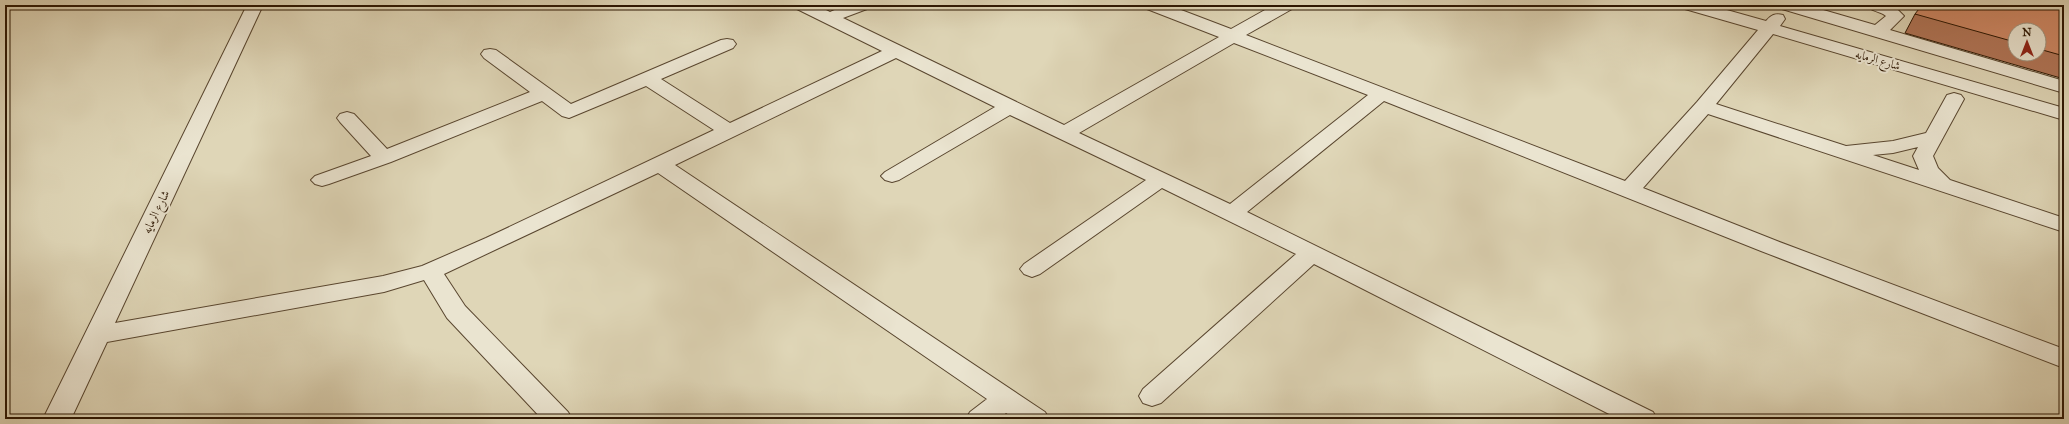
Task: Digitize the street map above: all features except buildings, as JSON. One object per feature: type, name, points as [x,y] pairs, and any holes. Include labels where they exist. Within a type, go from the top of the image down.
[{"type":"street","name":"شارع الرمايه","points":[[57,419],[255,5]]},
{"type":"street","points":[[803,5],[1009,107],[1232,213],[1643,419]]},
{"type":"street","points":[[829,18],[861,5]]},
{"type":"street","points":[[1153,5],[1231,37],[1629,190],[1776,249],[2064,359]]},
{"type":"street","points":[[1065,133],[1286,5]]},
{"type":"street","name":"شارع الرمايه","points":[[1691,5],[1778,17],[2064,114]]},
{"type":"street","name":"شارع الرمايه","points":[[1729,5],[1778,17],[2064,102]]},
{"type":"street","points":[[1874,5],[1888,9],[1896,16],[1878,32]]},
{"type":"street","points":[[1629,190],[1704,106],[1778,17],[1878,32],[2064,87]]},
{"type":"street","points":[[490,54],[569,112],[727,44]]},
{"type":"street","points":[[97,336],[384,284],[430,271],[494,243],[897,51]]},
{"type":"street","points":[[646,78],[729,131]]},
{"type":"street","points":[[322,180],[384,158],[543,94]]},
{"type":"street","points":[[1232,213],[1381,94]]},
{"type":"street","points":[[1943,185],[1932,175],[1925,165],[1923,156],[1954,99]]},
{"type":"street","points":[[1704,106],[2064,225]]},
{"type":"street","points":[[892,176],[1009,107]]},
{"type":"street","points":[[347,118],[384,158]]},
{"type":"street","points":[[1841,151],[1893,147],[1934,137]]},
{"type":"street","points":[[661,164],[1035,419]]},
{"type":"street","points":[[1032,270],[1161,179]]},
{"type":"street","points":[[1152,396],[1312,253]]},
{"type":"street","points":[[430,271],[456,312],[558,419]]},
{"type":"street","points":[[980,419],[1006,399]]}]
